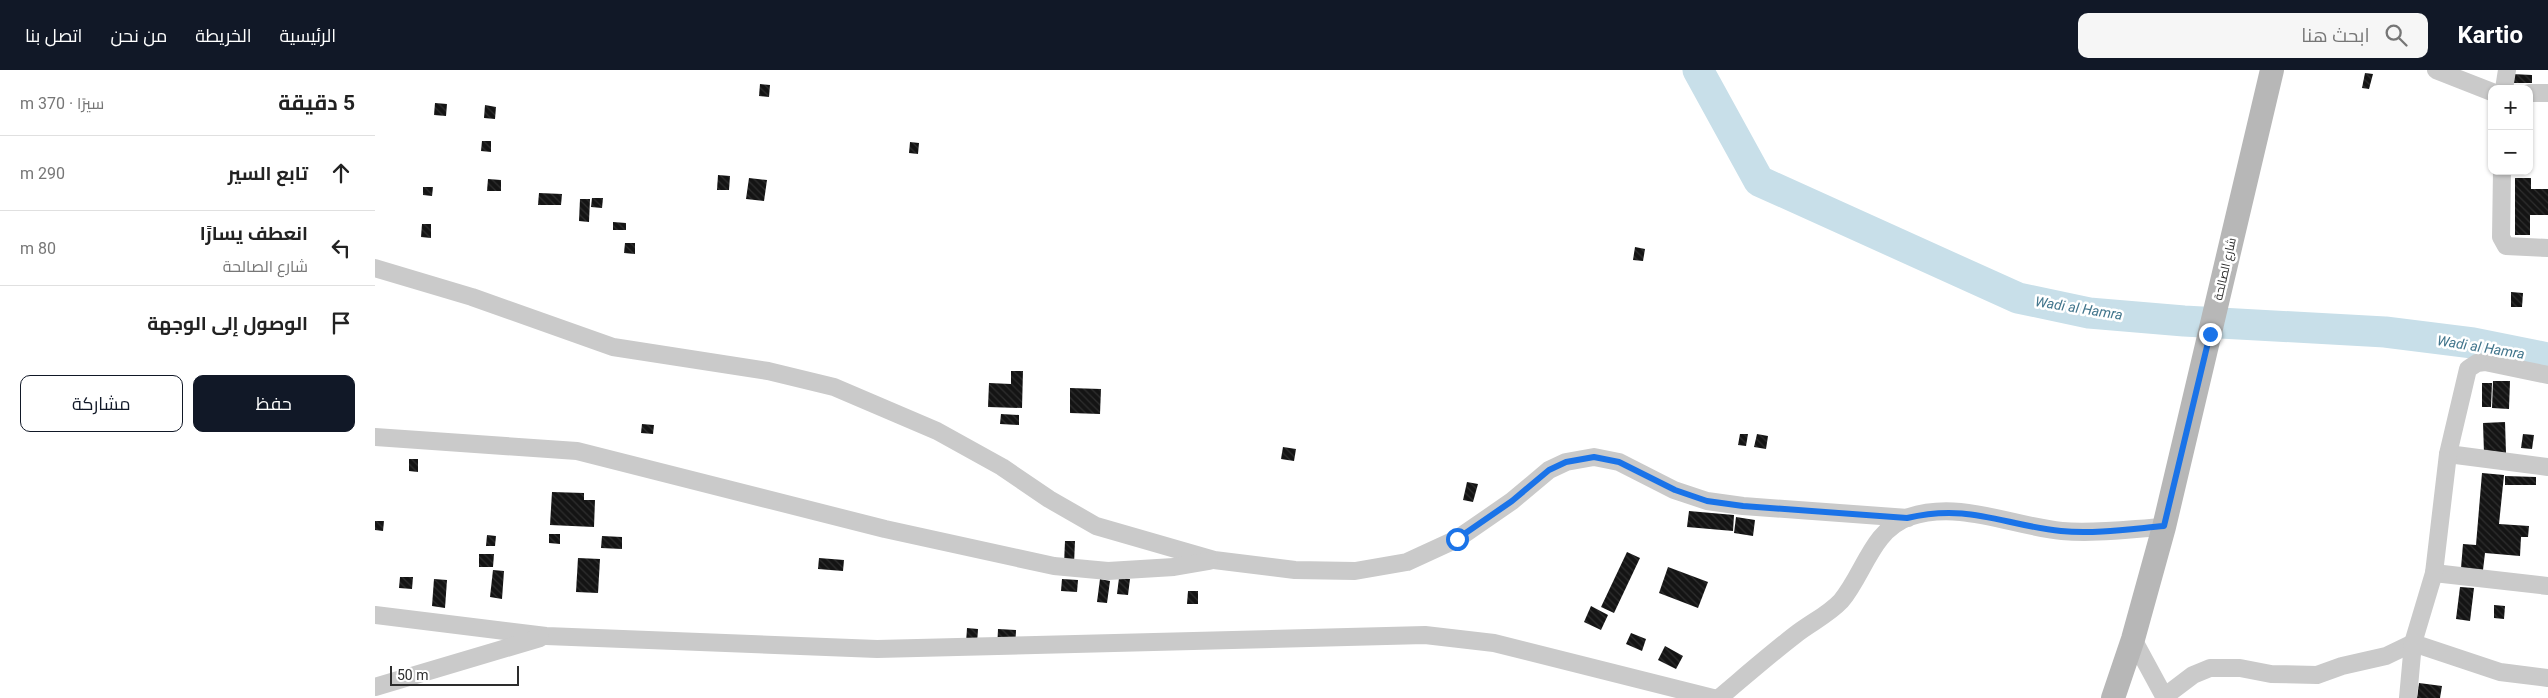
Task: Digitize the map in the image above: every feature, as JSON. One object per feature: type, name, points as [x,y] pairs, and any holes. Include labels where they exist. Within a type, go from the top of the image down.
[{"type":"main road","name":"شارع الصالحة","points":[[2113,698],[2133,640],[2164,526],[2273,70]]},
{"type":"street","points":[[2436,70],[2488,90]]},
{"type":"street","points":[[2505,85],[2507,70]]},
{"type":"street","points":[[2533,93],[2548,93]]},
{"type":"street","points":[[2502,175],[2501,237],[2506,246],[2548,248]]},
{"type":"street","points":[[375,268],[472,297],[613,347],[768,371],[834,387],[937,431],[1002,467],[1049,499],[1096,526],[1214,560],[1295,570],[1355,571],[1407,562],[1457,539],[1512,501],[1549,470],[1566,462],[1594,457],[1619,462],[1675,490],[1707,501],[1743,506],[1907,518],[1933,512],[1973,513],[2060,531],[2087,532],[2164,526]]},
{"type":"street","points":[[2408,698],[2413,644],[2434,573],[2447,454],[2468,369],[2477,363],[2485,362],[2548,375]]},
{"type":"street","points":[[375,437],[577,451],[885,529],[1054,566],[1109,571],[1174,567],[1214,560]]},
{"type":"street","points":[[2447,454],[2548,467]]},
{"type":"street","points":[[1719,698],[1796,634],[1840,602],[1875,544],[1890,528],[1907,518]]},
{"type":"street","points":[[2434,573],[2548,586]]},
{"type":"street","points":[[375,615],[546,636],[877,649],[1425,635],[1494,644],[1713,698]]},
{"type":"street","points":[[375,687],[546,636]]},
{"type":"street","points":[[2133,640],[2165,697],[2193,675],[2210,668],[2240,668],[2300,676],[2317,675],[2342,666],[2386,656],[2413,644],[2500,672],[2548,678]]},
{"type":"building","points":[[2365,73],[2373,74],[2369,89],[2362,88]]},
{"type":"building","points":[[2512,74],[2532,75],[2532,83],[2512,83]]},
{"type":"building","points":[[760,84],[770,85],[769,97],[759,96]]},
{"type":"building","points":[[435,103],[447,104],[446,116],[434,115]]},
{"type":"building","points":[[485,105],[496,107],[495,119],[484,118]]},
{"type":"building","points":[[482,141],[491,141],[491,152],[481,151]]},
{"type":"building","points":[[910,142],[919,143],[918,154],[909,153]]},
{"type":"building","points":[[718,175],[730,176],[729,190],[717,190]]},
{"type":"building","points":[[749,178],[767,180],[764,201],[746,199]]},
{"type":"building","points":[[2515,178],[2531,178],[2531,189],[2548,189],[2548,215],[2530,215],[2530,235],[2515,235]]},
{"type":"building","points":[[488,179],[501,180],[501,191],[487,191]]},
{"type":"building","points":[[423,187],[433,187],[432,196],[423,195]]},
{"type":"building","points":[[539,193],[562,194],[561,205],[538,205]]},
{"type":"building","points":[[592,198],[603,198],[602,208],[591,207]]},
{"type":"building","points":[[580,199],[590,199],[589,222],[579,221]]},
{"type":"building","points":[[613,222],[626,223],[626,230],[613,230]]},
{"type":"building","points":[[422,224],[431,224],[431,238],[421,237]]},
{"type":"building","points":[[625,243],[635,243],[635,254],[624,253]]},
{"type":"building","points":[[1635,247],[1645,249],[1643,261],[1633,260]]},
{"type":"building","points":[[2511,292],[2523,293],[2522,307],[2511,307]]},
{"type":"building","points":[[1011,371],[1023,371],[1022,408],[988,407],[989,383],[1011,384]]},
{"type":"building","points":[[2493,381],[2510,381],[2509,409],[2492,408]]},
{"type":"building","points":[[2482,383],[2492,383],[2491,407],[2482,407]]},
{"type":"building","points":[[1070,388],[1101,389],[1100,414],[1070,413]]},
{"type":"building","points":[[1001,414],[1019,415],[1019,425],[1000,424]]},
{"type":"building","points":[[2505,422],[2506,453],[2484,453],[2483,423]]},
{"type":"building","points":[[642,424],[654,425],[653,434],[641,433]]},
{"type":"building","points":[[1740,434],[1748,434],[1746,446],[1738,445]]},
{"type":"building","points":[[1757,434],[1768,436],[1766,449],[1754,447]]},
{"type":"building","points":[[2523,434],[2534,435],[2532,449],[2521,448]]},
{"type":"building","points":[[1283,447],[1296,449],[1294,461],[1281,459]]},
{"type":"building","points":[[409,459],[418,459],[418,472],[409,471]]},
{"type":"building","points":[[2482,473],[2504,475],[2499,524],[2529,526],[2528,537],[2521,537],[2520,556],[2485,553],[2483,570],[2461,568],[2463,544],[2476,545]]},
{"type":"building","points":[[2505,476],[2536,477],[2536,485],[2505,485]]},
{"type":"building","points":[[1467,482],[1478,484],[1473,502],[1463,500]]},
{"type":"building","points":[[552,492],[584,493],[584,500],[595,500],[594,527],[550,525]]},
{"type":"building","points":[[1689,511],[1734,515],[1733,531],[1687,527]]},
{"type":"building","points":[[1736,517],[1755,520],[1753,536],[1734,533]]},
{"type":"building","points":[[375,521],[384,521],[383,531],[375,530]]},
{"type":"building","points":[[549,534],[560,534],[560,544],[549,543]]},
{"type":"building","points":[[487,535],[496,536],[495,546],[486,546]]},
{"type":"building","points":[[602,536],[622,537],[622,549],[601,548]]},
{"type":"building","points":[[1065,541],[1075,541],[1074,564],[1064,564]]},
{"type":"building","points":[[1627,552],[1640,558],[1614,613],[1601,607]]},
{"type":"building","points":[[479,554],[494,554],[493,567],[479,567]]},
{"type":"building","points":[[578,558],[600,559],[598,593],[576,592]]},
{"type":"building","points":[[819,558],[844,560],[843,571],[818,569]]},
{"type":"building","points":[[1668,567],[1708,582],[1698,608],[1659,593]]},
{"type":"building","points":[[493,570],[504,571],[502,599],[490,597]]},
{"type":"building","points":[[400,577],[413,577],[412,589],[399,588]]},
{"type":"building","points":[[1119,578],[1130,579],[1128,595],[1117,594]]},
{"type":"building","points":[[434,579],[447,580],[445,608],[432,606]]},
{"type":"building","points":[[1062,579],[1078,580],[1077,592],[1061,591]]},
{"type":"building","points":[[1100,579],[1110,581],[1107,603],[1097,602]]},
{"type":"building","points":[[2460,587],[2474,588],[2470,621],[2456,619]]},
{"type":"building","points":[[1188,591],[1198,591],[1198,604],[1187,604]]},
{"type":"building","points":[[2494,605],[2505,606],[2504,619],[2494,618]]},
{"type":"building","points":[[1591,606],[1608,615],[1601,630],[1584,622]]},
{"type":"building","points":[[967,628],[978,629],[977,644],[966,643]]},
{"type":"building","points":[[998,629],[1016,630],[1015,652],[997,651]]},
{"type":"building","points":[[1631,633],[1646,639],[1642,651],[1626,644]]},
{"type":"building","points":[[1665,646],[1683,656],[1676,669],[1658,660]]},
{"type":"building","points":[[2419,683],[2442,686],[2440,698],[2417,698]]},
{"type":"waterway","name":"Wadi al Hamra","points":[[1698,70],[1759,181],[2018,298],[2089,313],[2184,321],[2385,332],[2473,343],[2548,358]]},
{"type":"route","points":[[1457,539],[1512,501],[1549,470],[1566,462],[1594,457],[1619,462],[1675,490],[1707,501],[1743,506],[1907,518],[1933,512],[1973,513],[2060,531],[2087,532],[2164,526],[2210,334]]}]
